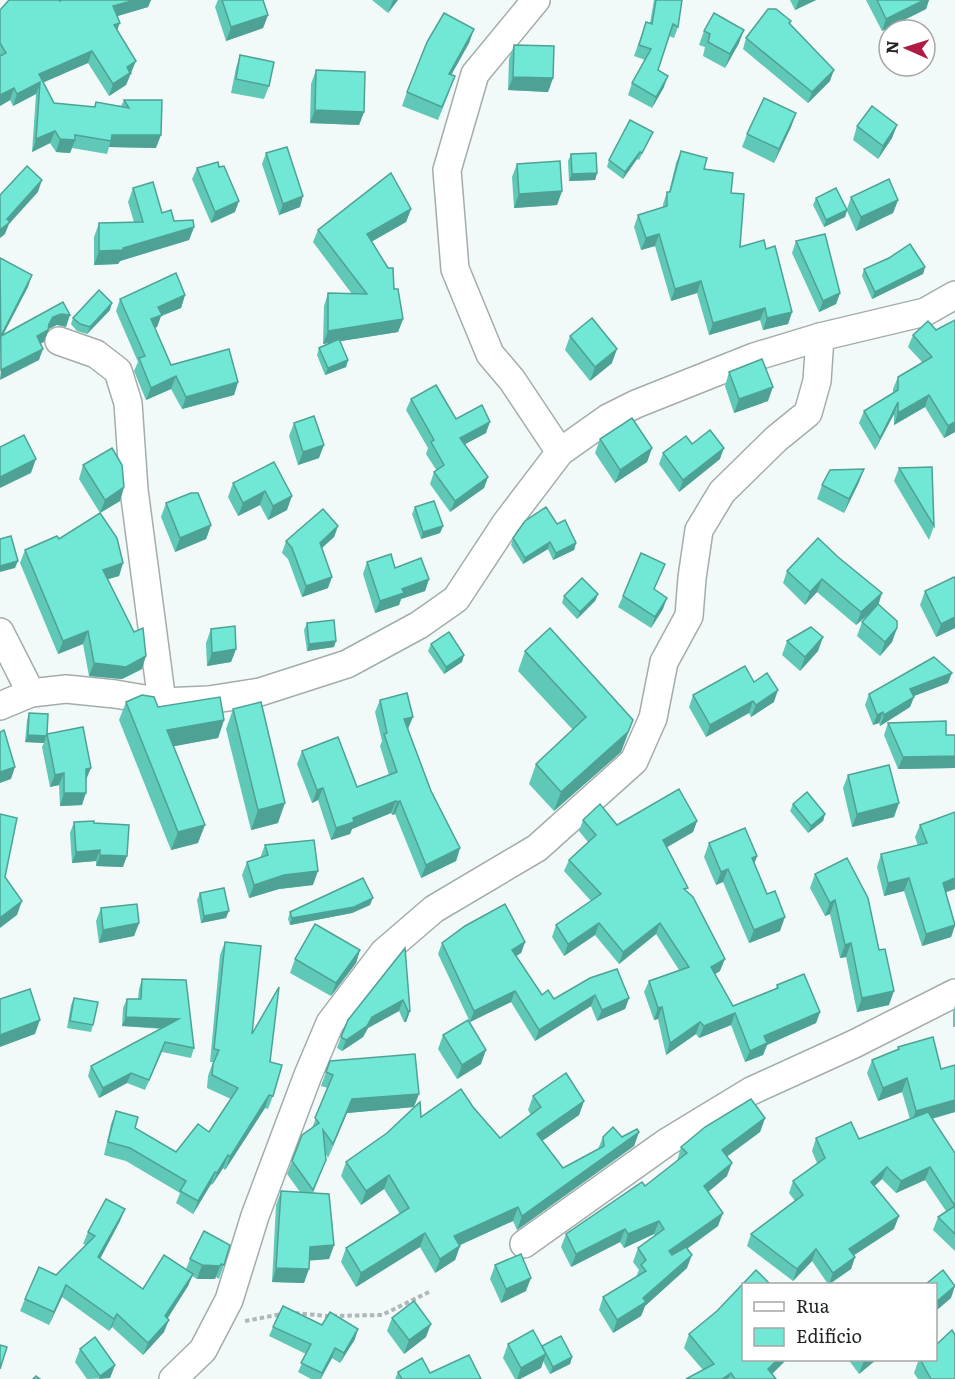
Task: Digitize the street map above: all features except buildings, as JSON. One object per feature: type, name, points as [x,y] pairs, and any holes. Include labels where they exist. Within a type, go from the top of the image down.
[{"type":"street","points":[[536,0],[475,74],[447,170],[455,269],[490,354],[512,380],[560,452]]},
{"type":"street","points":[[0,706],[31,693],[66,689],[162,702],[209,700],[260,692],[347,664],[419,625],[456,598],[506,523],[560,452],[608,418],[636,404],[754,357],[820,337],[925,312],[955,295]]},
{"type":"street","points":[[173,1379],[203,1350],[230,1300],[255,1216],[330,1023],[384,952],[434,909],[537,848],[634,761],[653,718],[664,662],[689,616],[699,530],[722,492],[776,439],[808,412],[817,381],[820,337]]},
{"type":"street","points":[[59,341],[96,354],[118,371],[128,403],[134,490],[162,702]]},
{"type":"street","points":[[0,632],[31,693]]},
{"type":"street","points":[[524,1244],[667,1142],[751,1091],[854,1044],[955,993]]},
{"type":"path","points":[[236,1327],[244,1321],[289,1313],[327,1316],[382,1315],[429,1292]]}]
